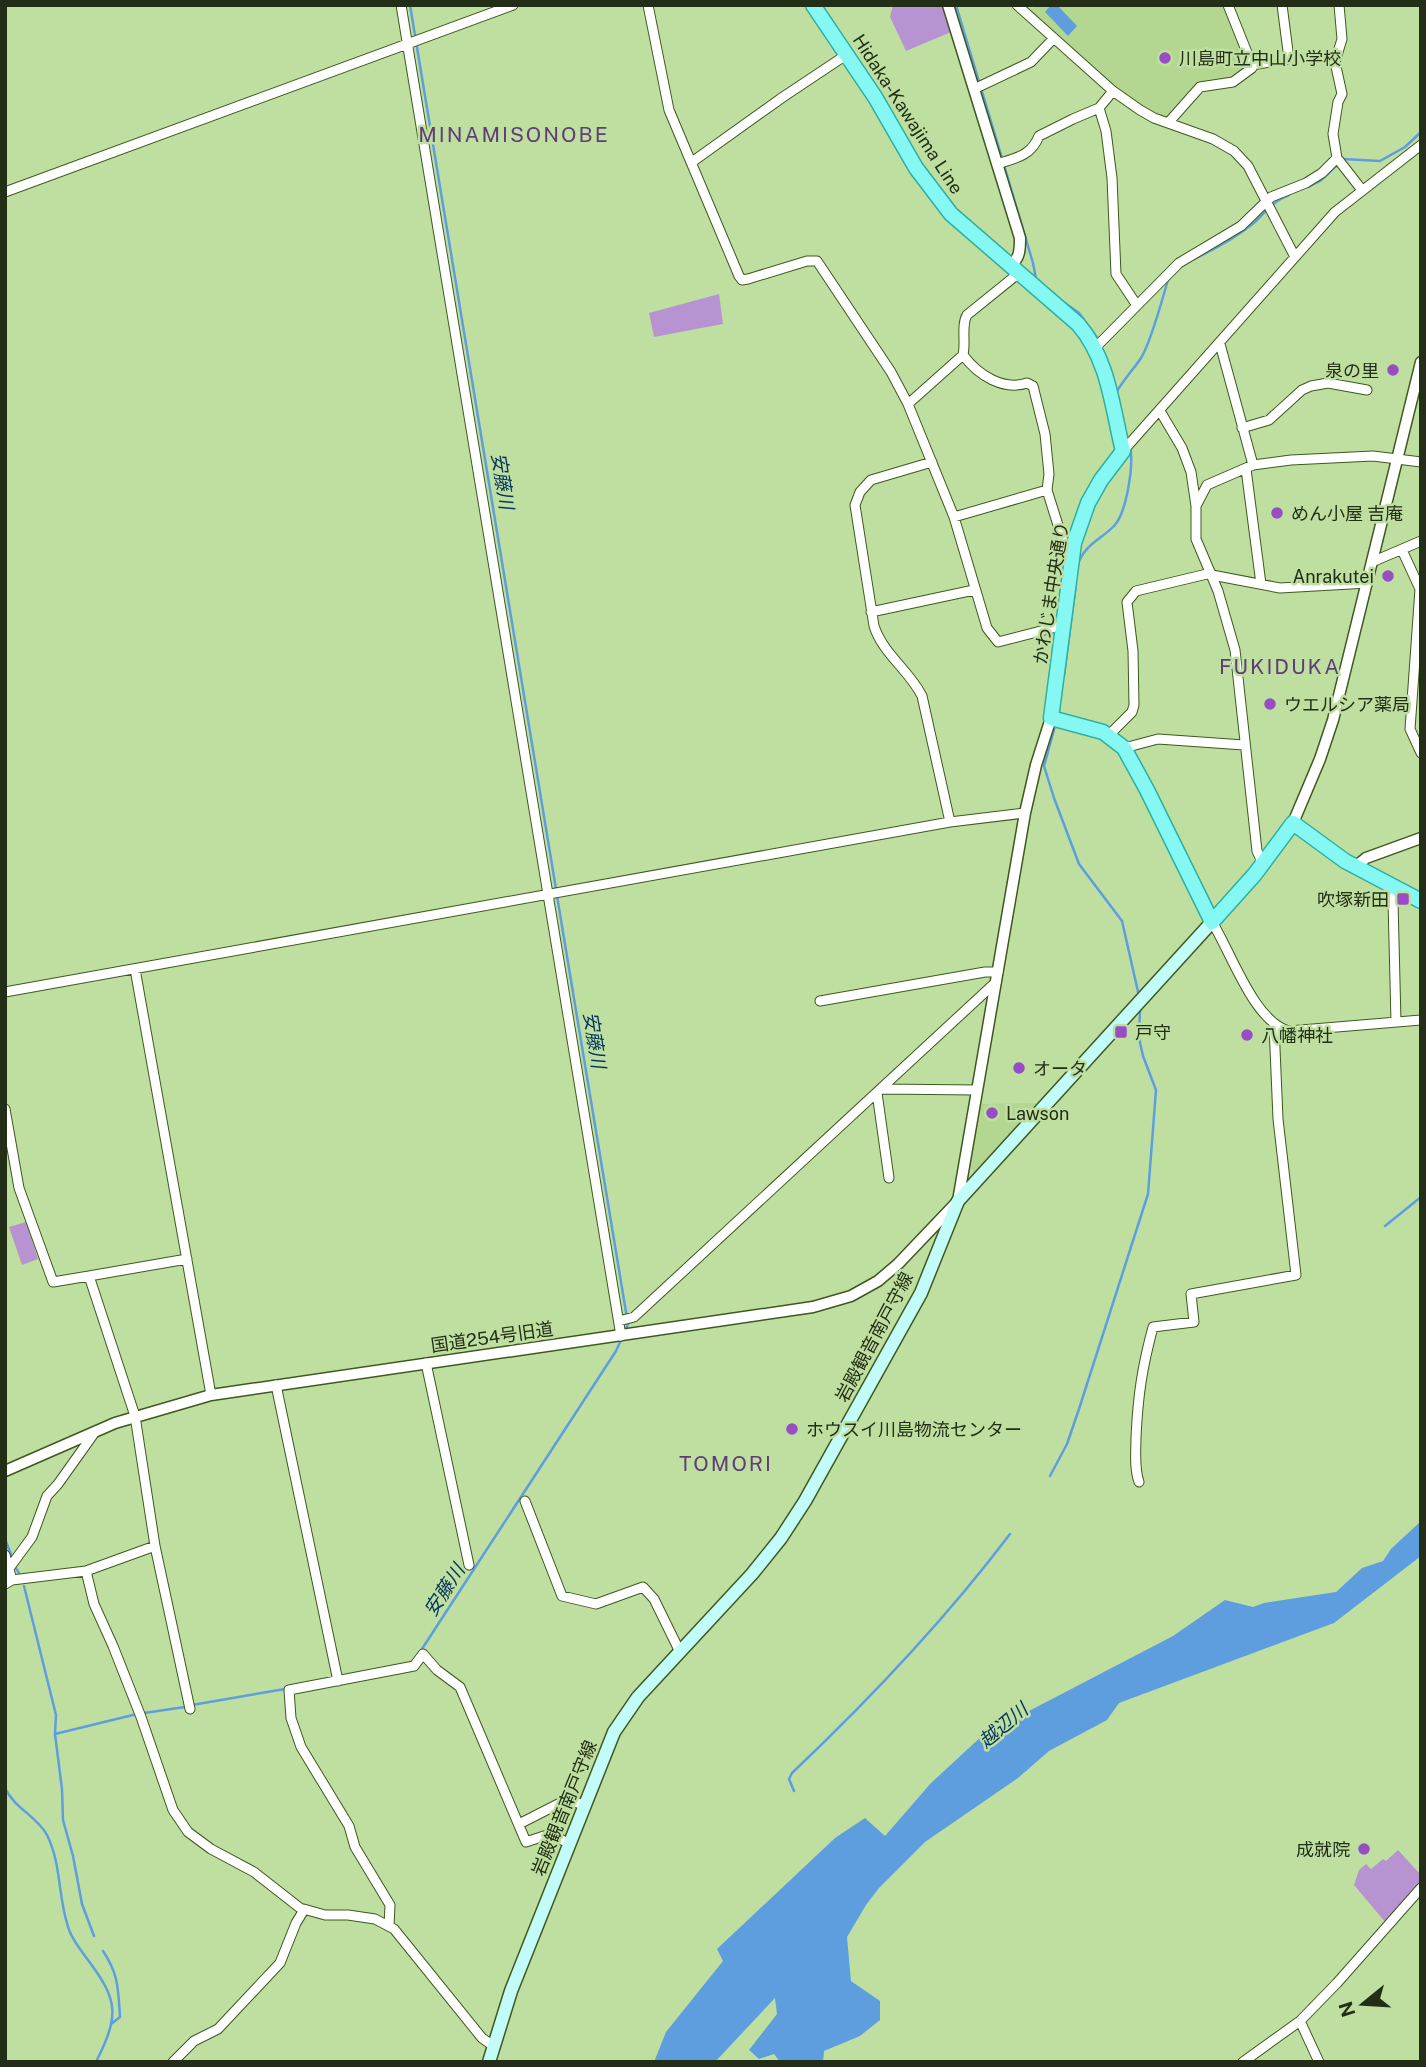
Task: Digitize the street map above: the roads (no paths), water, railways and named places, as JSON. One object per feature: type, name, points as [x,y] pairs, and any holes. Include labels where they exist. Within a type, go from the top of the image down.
[{"type":"main road","name":"Hidaka-Kawajima Line","points":[[813,5],[874,97],[916,168],[951,214],[1015,269]]},
{"type":"main road","points":[[1015,269],[1078,324],[1095,348],[1104,368],[1124,451]]},
{"type":"main road","name":"かわじま中央通り","points":[[1051,718],[1074,543],[1087,503],[1124,451]]},
{"type":"main road","points":[[1051,718],[1079,724],[1109,735],[1124,748],[1212,922],[1263,864],[1293,823],[1355,867],[1421,901]]},
{"type":"main road","name":"岩殿観音南戸守線","points":[[489,2062],[492,2045],[568,1843],[614,1732],[638,1697],[752,1574],[781,1538],[805,1501],[921,1293],[958,1201],[1212,922]]},
{"type":"street","points":[[401,5],[621,1336]]},
{"type":"street","points":[[5,191],[513,5]]},
{"type":"street","points":[[648,5],[669,110],[742,280],[807,261],[817,261],[891,372],[908,404],[954,517],[987,628],[998,642],[1064,625]]},
{"type":"street","points":[[908,404],[963,355],[967,342],[964,320],[1015,269],[1020,252],[1020,238],[948,5]]},
{"type":"street","points":[[1017,5],[1113,91],[1140,110],[1227,145],[1248,166],[1295,257]]},
{"type":"street","points":[[1168,122],[1200,87],[1233,82],[1252,68],[1228,5]]},
{"type":"street","points":[[1252,65],[1289,59],[1283,5]]},
{"type":"street","points":[[1339,5],[1342,39],[1335,62],[1342,94],[1338,102],[1333,134],[1337,158],[1362,190]]},
{"type":"street","points":[[974,89],[1031,62],[1054,38]]},
{"type":"street","points":[[692,162],[846,55]]},
{"type":"street","points":[[997,164],[1026,154],[1034,148],[1039,136],[1099,108],[1113,91]]},
{"type":"street","points":[[1099,108],[1106,131],[1112,178],[1113,256],[1116,274],[1136,304]]},
{"type":"street","points":[[1124,451],[1335,212],[1421,145]]},
{"type":"street","points":[[1095,348],[1179,263],[1241,226],[1277,194],[1312,179],[1332,165],[1337,158]]},
{"type":"street","points":[[1220,344],[1250,467],[1261,584]]},
{"type":"street","points":[[963,355],[977,372],[986,377],[1016,387],[1027,383],[1032,386],[1045,434],[1049,474],[1047,490],[1067,554],[1072,559]]},
{"type":"street","points":[[1293,823],[1334,720],[1421,362]]},
{"type":"street","points":[[1242,428],[1269,420],[1302,390],[1311,386],[1328,383],[1367,390]]},
{"type":"street","points":[[1160,411],[1181,448],[1191,476],[1196,506],[1196,539],[1212,574],[1231,632],[1244,720],[1244,745],[1257,851],[1263,864]]},
{"type":"street","points":[[1196,506],[1207,485],[1250,467],[1302,459],[1373,456],[1421,462]]},
{"type":"street","points":[[932,462],[871,480],[860,492],[855,505],[871,612],[879,641],[915,681],[922,696],[950,822]]},
{"type":"street","points":[[1191,476],[1207,485]]},
{"type":"street","points":[[954,517],[1047,490]]},
{"type":"street","points":[[1372,562],[1421,541]]},
{"type":"street","points":[[1402,550],[1420,588],[1417,689],[1410,729],[1421,753]]},
{"type":"street","points":[[1109,735],[1132,712],[1134,705],[1133,651],[1127,602],[1136,592],[1212,574],[1280,587],[1368,583]]},
{"type":"street","points":[[871,612],[974,590]]},
{"type":"street","name":"かわじま中央通り","points":[[958,1201],[1026,813],[1036,765],[1051,718]]},
{"type":"street","points":[[1124,748],[1158,739],[1244,745]]},
{"type":"street","points":[[5,992],[950,822],[1026,813]]},
{"type":"street","points":[[1355,867],[1366,858],[1421,838]]},
{"type":"street","points":[[1396,889],[1393,901],[1396,1022]]},
{"type":"street","points":[[1212,922],[1256,1002],[1274,1025],[1289,1031],[1421,1020]]},
{"type":"street","points":[[135,969],[211,1395]]},
{"type":"street","points":[[619,1321],[634,1317],[879,1091],[997,977],[985,972],[820,1001]]},
{"type":"street","points":[[1139,1482],[1136,1449],[1140,1373],[1153,1327],[1194,1322],[1191,1294],[1296,1275],[1278,1119],[1274,1025]]},
{"type":"street","points":[[879,1091],[977,1090]]},
{"type":"street","points":[[879,1091],[889,1178]]},
{"type":"street","points":[[5,1109],[9,1148],[19,1188],[53,1282],[187,1259]]},
{"type":"street","name":"国道254号旧道","points":[[5,1471],[96,1430],[211,1395],[813,1307],[866,1289],[898,1264],[958,1201]]},
{"type":"street","points":[[89,1276],[135,1416],[155,1546],[190,1709]]},
{"type":"street","points":[[426,1363],[469,1565]]},
{"type":"street","points":[[276,1385],[338,1681]]},
{"type":"street","points":[[10,1567],[32,1537],[47,1496],[96,1430]]},
{"type":"street","points":[[525,1501],[562,1596],[596,1604],[643,1587],[654,1599],[680,1652]]},
{"type":"street","points":[[5,1555],[10,1567],[9,1582],[86,1571],[155,1546]]},
{"type":"street","points":[[86,1571],[94,1604],[141,1717],[173,1810],[188,1832],[211,1849],[254,1871],[304,1910],[325,1915],[375,1919],[389,1926],[414,1952],[482,2038],[492,2045]]},
{"type":"street","points":[[389,1926],[390,1905],[355,1847],[349,1826],[301,1746],[291,1718],[289,1690],[414,1666],[423,1654],[436,1670],[460,1687],[526,1842],[550,1834],[568,1843]]},
{"type":"street","points":[[519,1824],[568,1799],[583,1805]]},
{"type":"street","points":[[1243,2062],[1300,2021],[1421,1888]]},
{"type":"street","points":[[173,2062],[194,2041],[218,2029],[280,1962],[304,1910]]},
{"type":"street","points":[[1300,2021],[1319,2062]]},
{"type":"water","points":[[1051,5],[1057,5],[1077,26],[1068,36],[1045,12]]},
{"type":"water","name":"越辺川","points":[[1421,1521],[1421,1556],[1334,1623],[1119,1703],[1107,1720],[1049,1751],[1018,1778],[925,1842],[879,1888],[847,1937],[851,1981],[880,2001],[880,2020],[860,2036],[824,2051],[823,2062],[780,2062],[774,2054],[759,2059],[749,2050],[777,2014],[775,1998],[715,2062],[654,2062],[666,2032],[723,1961],[717,1949],[835,1838],[865,1818],[885,1836],[931,1783],[983,1735],[1173,1636],[1225,1600],[1253,1607],[1336,1592],[1362,1568],[1383,1561],[1391,1549]]},
{"type":"waterway","name":"安藤川","points":[[410,5],[556,889]]},
{"type":"waterway","points":[[956,5],[1002,158]]},
{"type":"waterway","points":[[1343,159],[1380,161],[1405,147],[1421,132]]},
{"type":"waterway","points":[[1308,187],[1320,181],[1338,164]]},
{"type":"waterway","points":[[1004,165],[1036,279]]},
{"type":"waterway","points":[[1194,259],[1241,232],[1274,203],[1289,195]]},
{"type":"waterway","points":[[1116,393],[1145,351],[1168,280]]},
{"type":"waterway","points":[[1062,301],[1079,313],[1098,339]]},
{"type":"waterway","points":[[1078,564],[1085,551],[1115,525],[1123,509],[1131,464],[1130,446]]},
{"type":"waterway","points":[[1064,675],[1076,584]]},
{"type":"waterway","points":[[1055,726],[1044,766],[1079,864],[1122,921],[1139,996]]},
{"type":"waterway","name":"安藤川","points":[[557,896],[628,1324],[625,1331]]},
{"type":"waterway","points":[[1050,1476],[1067,1444],[1148,1194],[1156,1090],[1139,1038],[1140,1010]]},
{"type":"waterway","points":[[1385,1226],[1421,1197]]},
{"type":"waterway","name":"安藤川","points":[[420,1652],[621,1340]]},
{"type":"waterway","points":[[794,1791],[789,1779],[792,1773],[906,1658],[1010,1534]]},
{"type":"waterway","points":[[5,1539],[12,1557]]},
{"type":"waterway","points":[[16,1568],[20,1575]]},
{"type":"waterway","points":[[24,1586],[56,1715],[55,1734],[63,1820],[82,1904],[94,1936]]},
{"type":"waterway","name":"安藤川","points":[[192,1705],[285,1689]]},
{"type":"waterway","name":"安藤川","points":[[144,1713],[185,1707]]},
{"type":"waterway","name":"安藤川","points":[[55,1734],[137,1714]]},
{"type":"waterway","points":[[5,1788],[14,1802],[38,1823],[47,1835],[55,1856],[68,1928],[106,1987],[110,1998],[112,2020],[96,2062]]},
{"type":"waterway","points":[[103,1951],[115,1975],[118,1990],[120,2017],[111,2024]]},
{"type":"place","name":"川島町立中山小学校","points":[[1165,58]]},
{"type":"place","name":"泉の里","points":[[1393,370]]},
{"type":"place","name":"めん小屋 吉庵","points":[[1277,513]]},
{"type":"place","name":"Anrakutei","points":[[1388,576]]},
{"type":"place","name":"ウエルシア薬局","points":[[1270,704]]},
{"type":"place","name":"吹塚新田","points":[[1403,899]]},
{"type":"place","name":"戸守","points":[[1121,1032]]},
{"type":"place","name":"八幡神社","points":[[1247,1035]]},
{"type":"place","name":"オータ","points":[[1019,1068]]},
{"type":"place","name":"Lawson","points":[[992,1113]]},
{"type":"place","name":"ホウスイ川島物流センター","points":[[792,1429]]},
{"type":"place","name":"成就院","points":[[1364,1849]]},
{"type":"district","name":"MINAMISONOBE","points":[[514,134]]},
{"type":"district","name":"FUKIDUKA","points":[[1280,666]]},
{"type":"district","name":"TOMORI","points":[[726,1463]]}]
